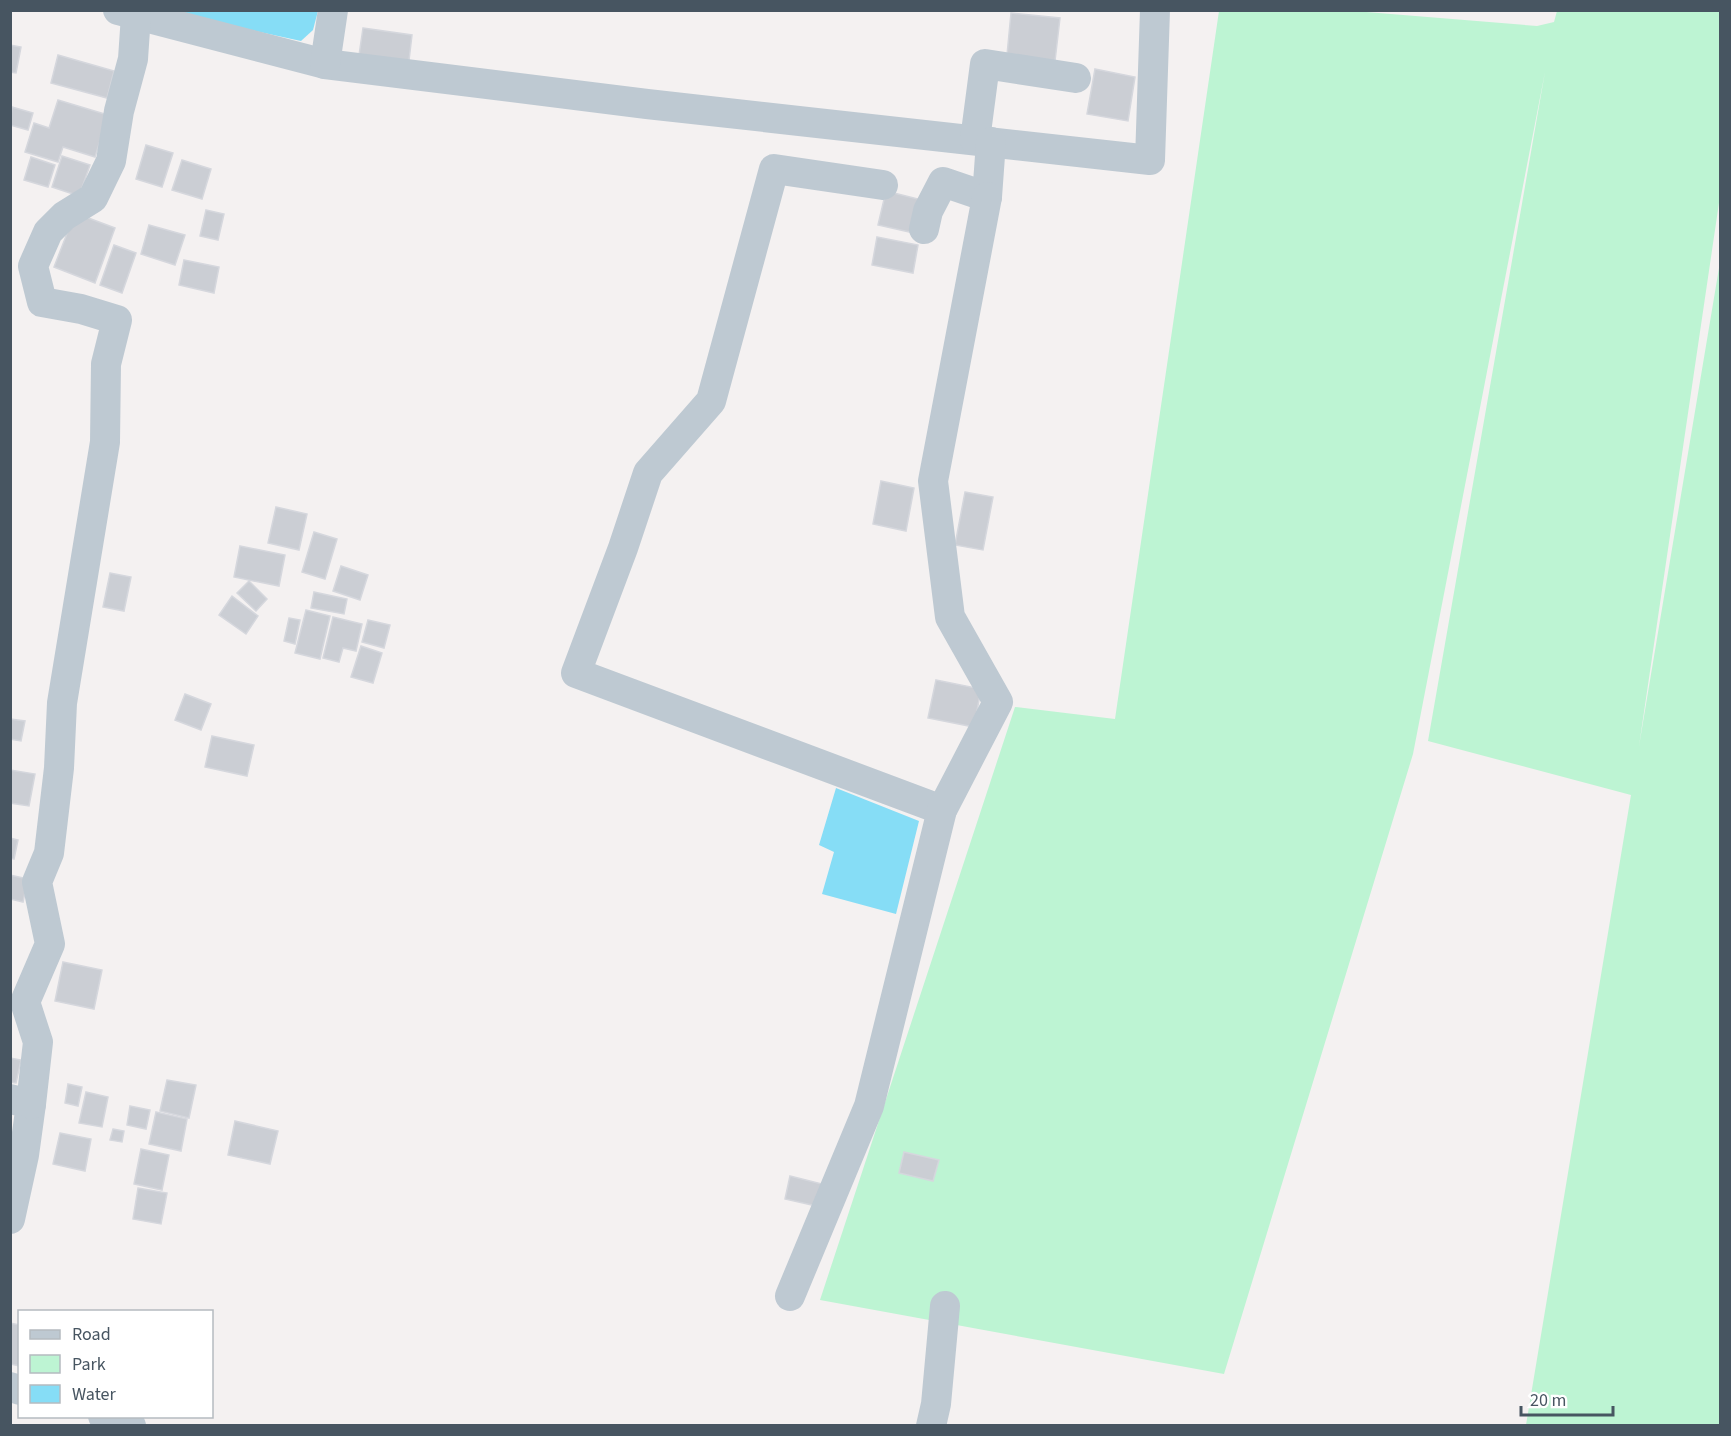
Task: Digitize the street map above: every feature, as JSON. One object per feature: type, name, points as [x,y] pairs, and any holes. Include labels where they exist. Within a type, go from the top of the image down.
[{"type":"street","points":[[325,64],[333,10]]},
{"type":"street","points":[[10,1219],[24,1155],[21,1102],[38,1042],[25,1002],[50,944],[37,882],[49,854],[59,768],[62,703],[105,442],[106,364],[117,320],[81,309],[42,302],[33,266],[48,232],[64,216],[93,198],[111,161],[119,111],[133,59],[127,13],[325,64],[647,104],[1150,160],[1155,10]]},
{"type":"street","points":[[790,1296],[869,1106],[942,810],[998,702],[950,617],[933,481],[987,197],[983,141],[985,64],[1076,78]]},
{"type":"street","points":[[883,184],[774,169],[711,401],[648,473],[623,548],[576,673],[942,810]]},
{"type":"street","points":[[924,229],[928,212],[943,182],[987,197]]},
{"type":"street","points":[[931,1425],[936,1404],[945,1306]]},
{"type":"street","points":[[109,1418],[130,1425]]},
{"type":"green space","points":[[1219,11],[1354,11],[1537,26],[1554,22],[1557,11],[1720,11],[1720,196],[1639,746],[1720,262],[1720,1425],[1526,1425],[1631,795],[1428,741],[1545,72],[1413,754],[1224,1374],[820,1300],[1015,707],[1115,719]]},
{"type":"water","points":[[165,11],[318,11],[313,30],[301,41]]},
{"type":"water","points":[[836,788],[919,821],[896,914],[822,894],[834,852],[819,845]]},
{"type":"building","points":[[1011,13],[1060,18],[1055,61],[1007,55]]},
{"type":"building","points":[[363,28],[412,35],[408,69],[358,62]]},
{"type":"building","points":[[10,45],[21,47],[16,73],[10,72]]},
{"type":"building","points":[[58,55],[114,71],[107,98],[51,83]]},
{"type":"building","points":[[1095,69],[1135,77],[1128,121],[1087,114]]},
{"type":"building","points":[[58,100],[108,115],[95,157],[63,147],[58,162],[25,152],[34,123],[49,128]]},
{"type":"building","points":[[12,107],[33,113],[28,130],[10,125]]},
{"type":"building","points":[[146,145],[173,153],[162,187],[136,179]]},
{"type":"building","points":[[62,156],[90,165],[79,196],[52,187]]},
{"type":"building","points":[[31,157],[55,165],[48,187],[24,180]]},
{"type":"building","points":[[182,160],[211,169],[202,199],[172,190]]},
{"type":"building","points":[[886,191],[922,200],[914,233],[878,225]]},
{"type":"building","points":[[206,210],[224,214],[218,240],[200,236]]},
{"type":"building","points":[[75,213],[115,228],[95,283],[54,267]]},
{"type":"building","points":[[149,225],[185,235],[175,265],[141,254]]},
{"type":"building","points":[[877,237],[918,245],[913,273],[872,265]]},
{"type":"building","points":[[114,245],[136,253],[122,293],[100,285]]},
{"type":"building","points":[[184,260],[219,267],[214,293],[179,285]]},
{"type":"building","points":[[881,481],[914,488],[906,531],[873,524]]},
{"type":"building","points":[[965,492],[993,497],[983,550],[955,545]]},
{"type":"building","points":[[276,507],[307,514],[299,550],[268,543]]},
{"type":"building","points":[[314,532],[337,539],[325,579],[302,572]]},
{"type":"building","points":[[240,546],[285,555],[279,586],[234,577]]},
{"type":"building","points":[[341,566],[368,575],[360,600],[333,591]]},
{"type":"building","points":[[110,573],[131,577],[124,611],[103,607]]},
{"type":"building","points":[[249,581],[267,599],[256,611],[237,593]]},
{"type":"building","points":[[314,592],[347,599],[344,614],[311,608]]},
{"type":"building","points":[[232,596],[258,616],[246,634],[219,615]]},
{"type":"building","points":[[306,610],[330,616],[320,659],[295,653]]},
{"type":"building","points":[[333,617],[362,624],[356,651],[343,648],[339,662],[323,658]]},
{"type":"building","points":[[289,618],[300,620],[295,644],[284,641]]},
{"type":"building","points":[[368,620],[390,625],[384,648],[362,642]]},
{"type":"building","points":[[361,646],[382,653],[373,683],[351,677]]},
{"type":"building","points":[[936,680],[981,689],[974,727],[928,718]]},
{"type":"building","points":[[185,694],[211,704],[201,730],[175,720]]},
{"type":"building","points":[[10,719],[25,721],[21,741],[10,739]]},
{"type":"building","points":[[212,736],[254,745],[247,776],[205,767]]},
{"type":"building","points":[[10,770],[35,774],[29,806],[10,803]]},
{"type":"building","points":[[10,838],[18,840],[14,859],[10,858]]},
{"type":"building","points":[[10,875],[28,879],[23,902],[10,899]]},
{"type":"building","points":[[63,962],[102,970],[94,1009],[55,1001]]},
{"type":"building","points":[[10,1058],[21,1060],[16,1083],[10,1082]]},
{"type":"building","points":[[167,1080],[196,1085],[189,1118],[160,1111]]},
{"type":"building","points":[[68,1084],[82,1087],[78,1106],[65,1103]]},
{"type":"building","points":[[86,1092],[108,1097],[102,1127],[79,1123]]},
{"type":"building","points":[[130,1106],[150,1110],[146,1129],[127,1125]]},
{"type":"building","points":[[156,1112],[187,1119],[181,1151],[149,1144]]},
{"type":"building","points":[[235,1121],[278,1131],[270,1164],[228,1155]]},
{"type":"building","points":[[113,1129],[124,1131],[122,1142],[110,1140]]},
{"type":"building","points":[[60,1133],[91,1139],[85,1171],[53,1164]]},
{"type":"building","points":[[141,1149],[169,1155],[162,1190],[134,1184]]},
{"type":"building","points":[[904,1152],[939,1160],[933,1181],[899,1173]]},
{"type":"building","points":[[790,1176],[826,1185],[821,1207],[785,1199]]},
{"type":"building","points":[[138,1188],[167,1193],[161,1224],[133,1219]]},
{"type":"building","points":[[10,1323],[18,1325],[18,1366],[10,1364]]}]
